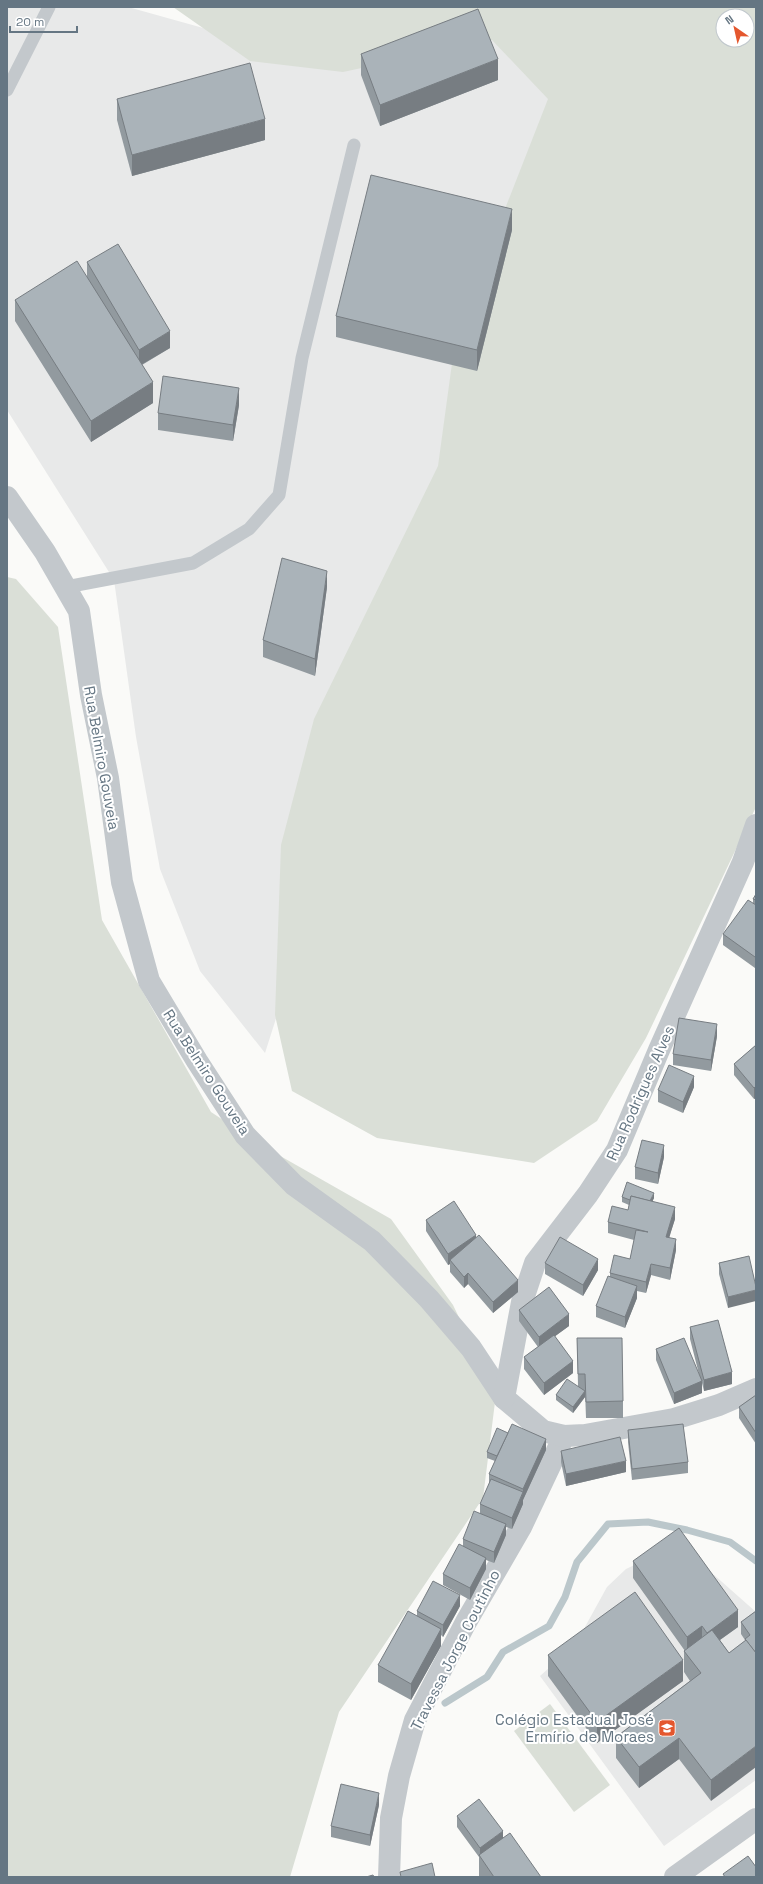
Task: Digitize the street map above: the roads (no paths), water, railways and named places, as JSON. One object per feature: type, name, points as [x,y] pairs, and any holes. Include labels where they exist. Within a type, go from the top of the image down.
[{"type":"street","name":"Rua Belmiro Gouveia","points":[[7,497],[45,552],[66,586],[79,611],[91,696],[108,778],[122,882],[149,981],[196,1062],[246,1135],[294,1185],[372,1241],[471,1348],[504,1398],[543,1431],[564,1436],[585,1435],[674,1419],[719,1405],[756,1389]]},
{"type":"street","name":"Rua Rodrigues Alves","points":[[504,1398],[522,1302],[535,1263],[588,1194],[617,1150],[659,1050],[743,862],[756,825]]},
{"type":"street","name":"Travessa Jorge Coutinho","points":[[389,1877],[391,1818],[399,1776],[415,1720],[466,1622],[520,1527],[564,1436]]},
{"type":"street","points":[[675,1877],[756,1819]]},
{"type":"lane","points":[[7,90],[49,7]]},
{"type":"lane","points":[[66,586],[193,563],[249,529],[279,495],[302,358],[354,145]]},
{"type":"waterway","points":[[445,1703],[487,1677],[503,1652],[549,1626],[565,1597],[577,1562],[608,1524],[648,1522],[687,1530],[730,1542],[756,1561]]},
{"type":"place","name":"Colégio Estadual José Ermírio de Moraes","points":[[667,1728]]}]
